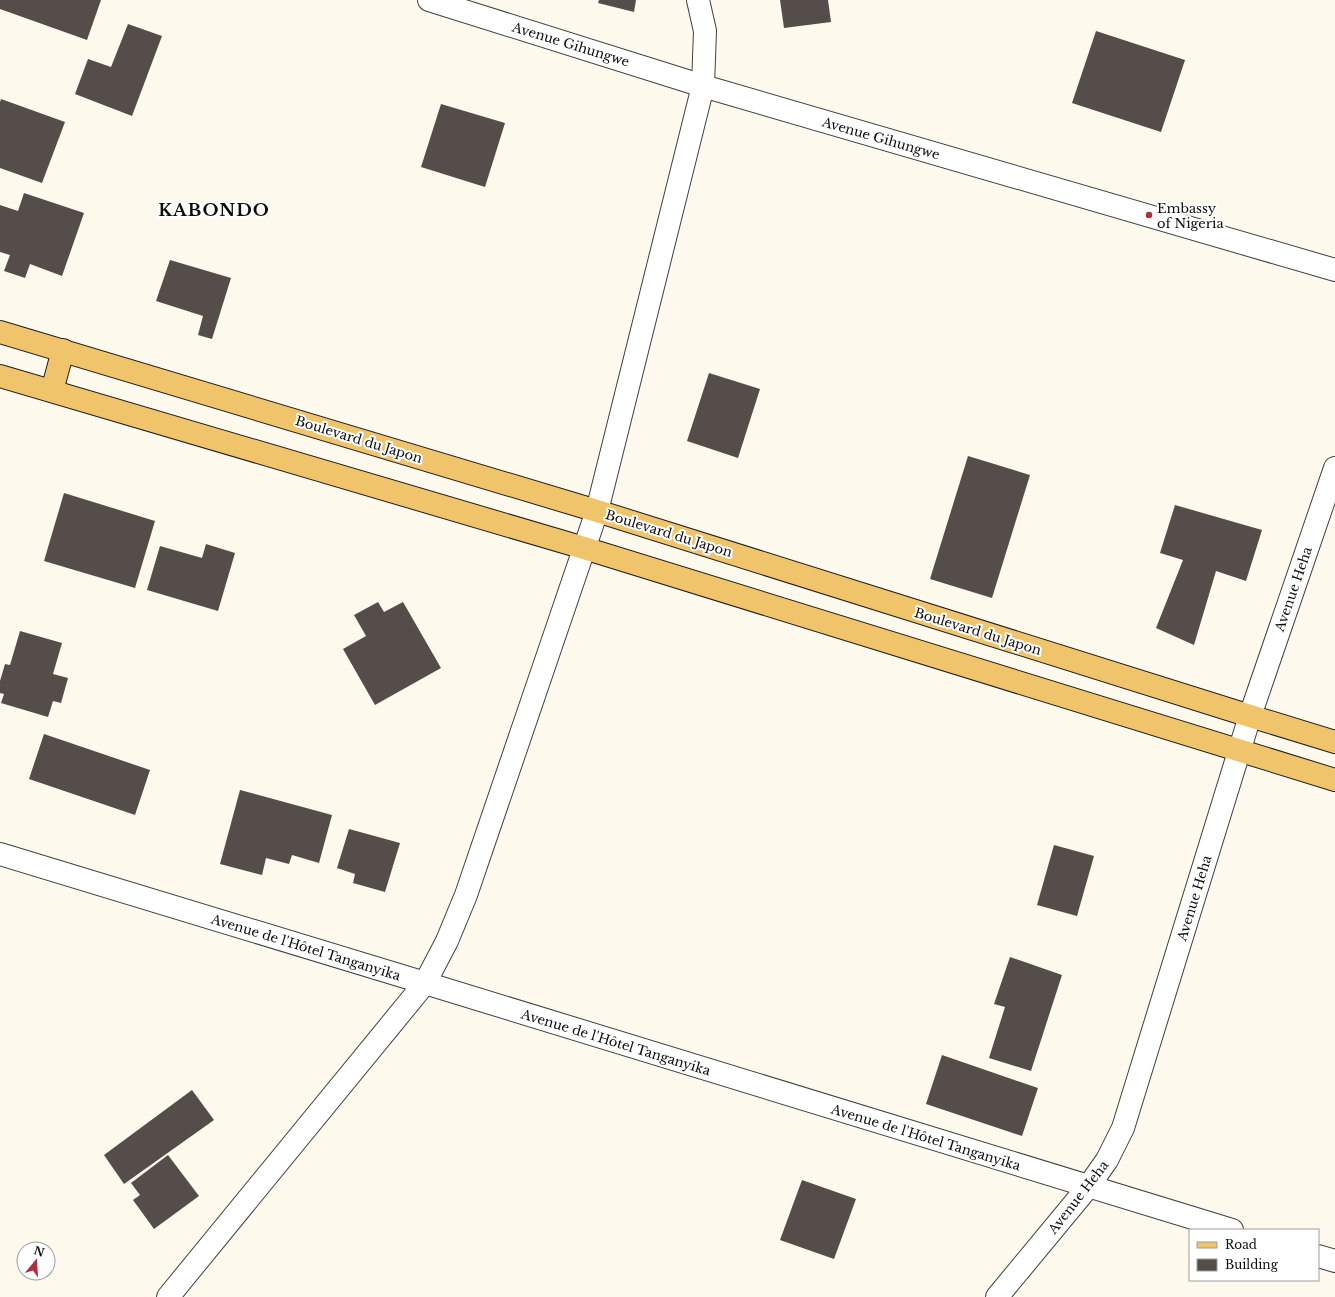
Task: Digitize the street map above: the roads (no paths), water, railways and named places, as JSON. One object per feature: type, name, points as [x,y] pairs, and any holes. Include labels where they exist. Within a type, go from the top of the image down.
[{"type":"main road","name":"Boulevard du Japon","points":[[0,332],[597,511],[1335,742]]},
{"type":"main road","points":[[52,391],[63,350]]},
{"type":"main road","points":[[0,376],[584,548],[1335,780]]},
{"type":"street","name":"Avenue Gihungwe","points":[[429,0],[704,86],[1335,270]]},
{"type":"street","points":[[168,1297],[425,983],[448,941],[466,895],[597,511],[704,86],[705,31],[698,0]]},
{"type":"street","name":"Avenue Heha","points":[[998,1297],[1088,1187],[1107,1160],[1124,1128],[1250,716],[1335,468]]},
{"type":"street","name":"Avenue de l'Hôtel Tanganyika","points":[[0,854],[1229,1229]]},
{"type":"street","points":[[1319,1256],[1335,1261]]},
{"type":"place","name":"Embassy of Nigeria","points":[[1149,215]]},
{"type":"district","name":"KABONDO","points":[[214,210]]}]
